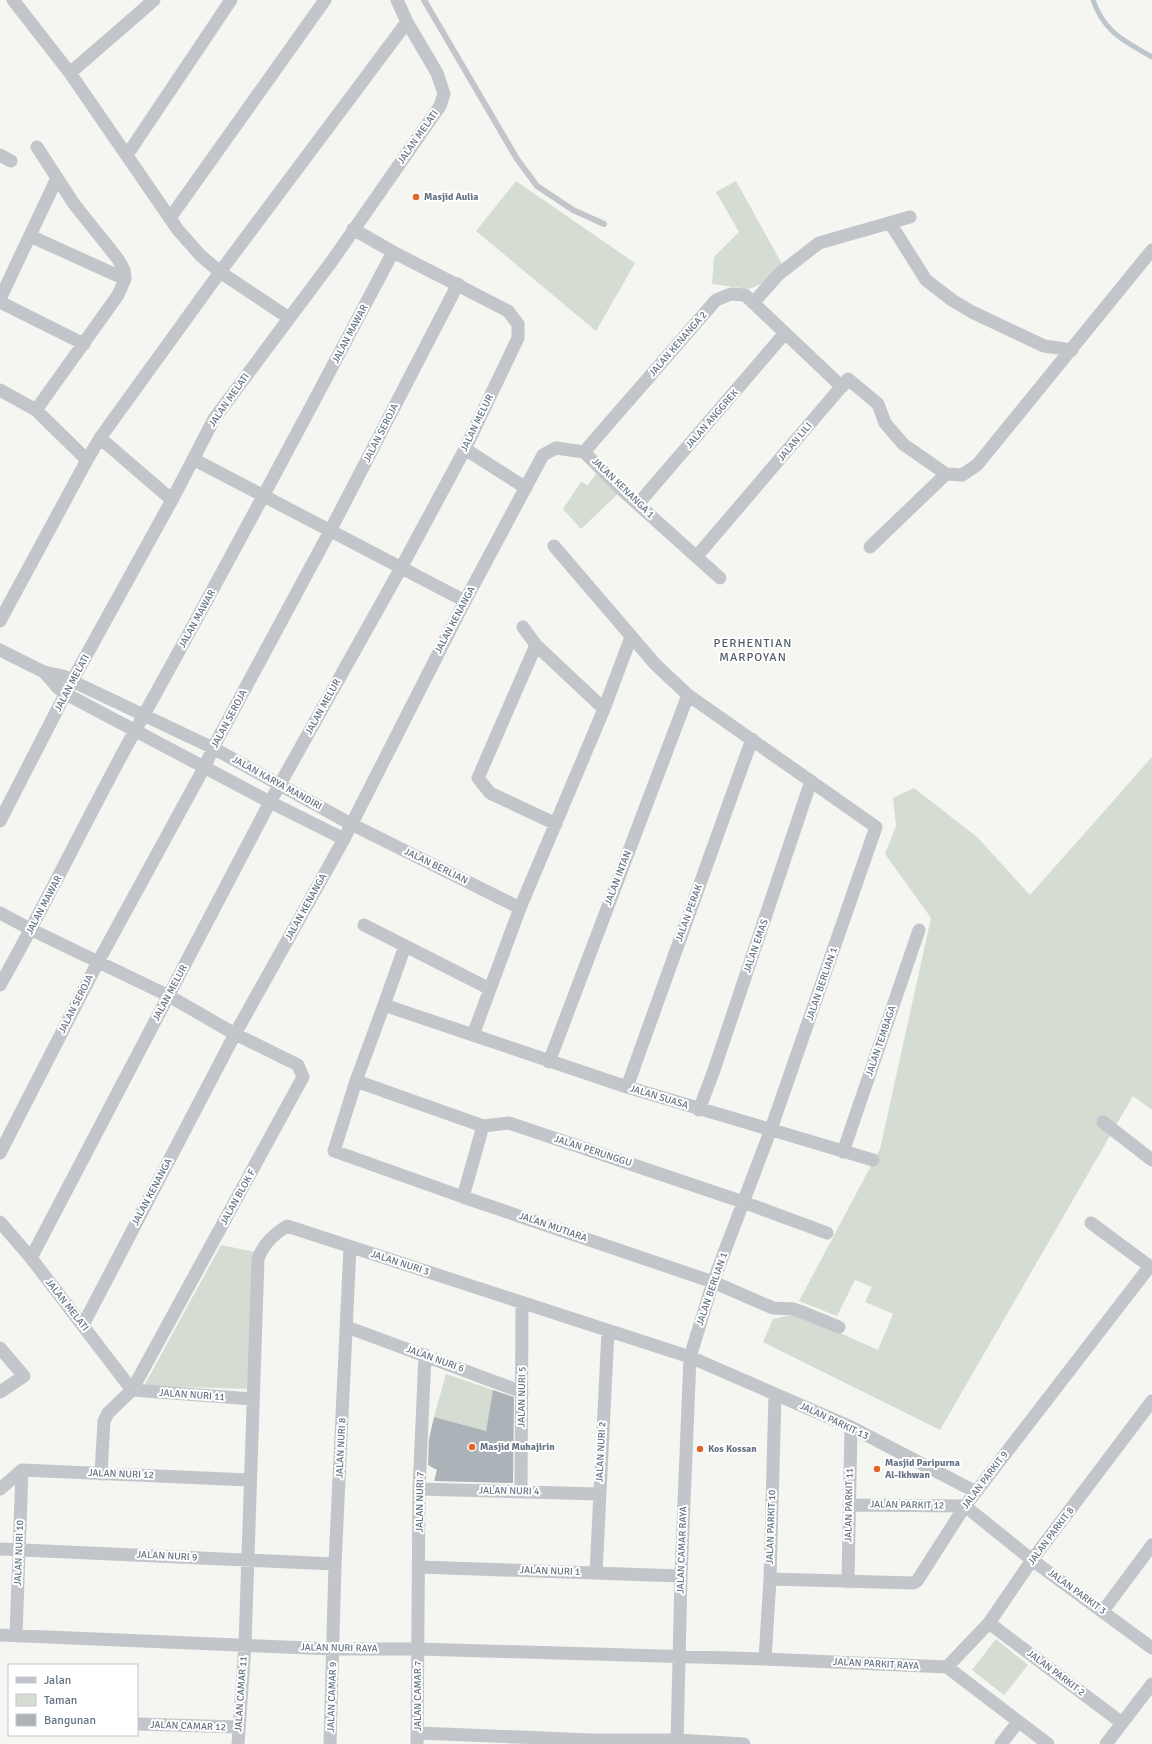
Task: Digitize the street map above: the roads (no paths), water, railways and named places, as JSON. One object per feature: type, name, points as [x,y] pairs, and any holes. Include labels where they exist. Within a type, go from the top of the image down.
[{"type":"street","points":[[13,0],[70,74],[178,230],[201,256],[220,272],[289,318]]},
{"type":"street","points":[[70,74],[154,0]]},
{"type":"street","points":[[127,155],[231,0]]},
{"type":"street","points":[[170,218],[325,0]]},
{"type":"street","name":"JALAN MELATI","points":[[0,821],[73,680],[172,500],[214,419],[353,230],[440,106],[444,94],[438,73],[407,22],[397,0]]},
{"type":"street","points":[[0,622],[100,438],[220,272],[407,22]]},
{"type":"street","points":[[36,410],[118,295],[125,279],[124,270],[118,259],[74,204],[37,147]]},
{"type":"street","points":[[0,299],[57,178]]},
{"type":"street","points":[[753,303],[779,274],[819,243],[910,217]]},
{"type":"street","points":[[890,223],[926,280],[952,300],[972,312],[1044,346],[1072,350]]},
{"type":"street","name":"JALAN MELUR","points":[[31,1258],[270,802],[401,568],[465,449],[518,338],[518,324],[508,311],[353,230]]},
{"type":"street","points":[[30,236],[125,279]]},
{"type":"street","points":[[785,333],[842,387],[848,379],[878,404],[885,423],[903,444],[946,474],[962,475],[977,465],[1152,250]]},
{"type":"street","name":"JALAN MAWAR","points":[[0,985],[32,930],[135,731],[264,496],[393,252]]},
{"type":"street","name":"JALAN SEROJA","points":[[0,1153],[98,962],[205,766],[213,748],[330,531],[458,284]]},
{"type":"street","name":"JALAN KENANGA 2","points":[[584,452],[716,300],[731,294],[745,295],[785,333]]},
{"type":"street","points":[[0,302],[84,344]]},
{"type":"street","name":"JALAN ANGGREK","points":[[638,504],[785,333]]},
{"type":"street","name":"JALAN LILI","points":[[697,556],[842,387]]},
{"type":"street","points":[[0,390],[36,410],[87,460]]},
{"type":"street","points":[[100,438],[172,500]]},
{"type":"street","name":"JALAN KENANGA 1","points":[[526,488],[543,455],[556,448],[584,452],[638,504],[720,578]]},
{"type":"street","points":[[465,449],[526,488]]},
{"type":"street","points":[[193,459],[465,601]]},
{"type":"street","points":[[870,547],[946,474]]},
{"type":"street","name":"JALAN KENANGA","points":[[83,1325],[235,1034],[344,839],[465,601],[526,488]]},
{"type":"street","name":"JALAN BERLIAN 1","points":[[554,546],[655,664],[688,695],[876,827],[771,1129],[714,1282],[690,1357]]},
{"type":"street","points":[[523,627],[536,645],[604,709]]},
{"type":"street","points":[[473,1035],[520,908],[604,709],[631,637]]},
{"type":"street","points":[[536,645],[478,778],[490,793],[556,824]]},
{"type":"street","points":[[0,650],[44,672],[58,688],[66,694],[205,766],[270,802],[344,839]]},
{"type":"street","name":"JALAN KARYA MANDIRI","points":[[44,672],[73,680],[144,716],[213,748],[351,824]]},
{"type":"street","name":"JALAN INTAN","points":[[549,1062],[688,695]]},
{"type":"street","name":"JALAN PERAK","points":[[627,1087],[752,739]]},
{"type":"street","name":"JALAN EMAS","points":[[699,1110],[714,1070],[811,781]]},
{"type":"street","name":"JALAN BERLIAN","points":[[351,824],[520,908]]},
{"type":"street","points":[[0,913],[169,996],[235,1034]]},
{"type":"street","points":[[364,925],[490,989]]},
{"type":"street","name":"JALAN TEMBAGA","points":[[843,1152],[919,930]]},
{"type":"street","points":[[356,1081],[405,946]]},
{"type":"street","name":"JALAN SUASA","points":[[384,1005],[549,1062],[627,1087],[699,1110],[771,1129]]},
{"type":"street","name":"JALAN BLOK F","points":[[132,1390],[303,1077],[298,1065],[235,1034]]},
{"type":"street","name":"JALAN PERUNGGU","points":[[356,1081],[483,1126],[509,1123],[743,1202],[827,1233]]},
{"type":"street","name":"JALAN MUTIARA","points":[[356,1081],[334,1151],[463,1197],[714,1282],[774,1308],[792,1309],[839,1327]]},
{"type":"street","points":[[1103,1122],[1152,1160]]},
{"type":"street","points":[[463,1197],[483,1126]]},
{"type":"street","points":[[771,1129],[873,1160]]},
{"type":"street","name":"JALAN MELATI","points":[[0,1222],[31,1258],[132,1390]]},
{"type":"street","points":[[1091,1223],[1151,1267]]},
{"type":"street","name":"JALAN NURI 3","points":[[252,1399],[258,1259],[261,1249],[277,1232],[287,1226],[522,1304],[690,1357]]},
{"type":"street","name":"JALAN NURI 8","points":[[333,1649],[335,1564],[350,1247]]},
{"type":"street","name":"JALAN PARKIT 9","points":[[770,1579],[848,1582],[915,1582],[965,1506],[1151,1267]]},
{"type":"street","name":"JALAN NURI 5","points":[[520,1491],[522,1304]]},
{"type":"street","name":"JALAN NURI 6","points":[[347,1327],[522,1392]]},
{"type":"street","name":"JALAN NURI 2","points":[[596,1573],[608,1331]]},
{"type":"street","points":[[0,1348],[24,1376],[0,1392]]},
{"type":"street","name":"JALAN NURI 7","points":[[418,1649],[419,1489],[425,1355]]},
{"type":"street","name":"JALAN PARKIT 13","points":[[690,1357],[851,1427],[976,1492]]},
{"type":"street","name":"JALAN CAMAR RAYA","points":[[677,1742],[678,1657],[690,1357]]},
{"type":"street","points":[[101,1474],[104,1421],[108,1413],[132,1390]]},
{"type":"street","name":"JALAN NURI 11","points":[[132,1390],[252,1399]]},
{"type":"street","name":"JALAN PARKIT 10","points":[[765,1659],[770,1579],[775,1394]]},
{"type":"street","name":"JALAN CAMAR 11","points":[[238,1744],[245,1644],[252,1399]]},
{"type":"street","name":"JALAN PARKIT 8","points":[[947,1667],[989,1623],[1032,1560],[1152,1401]]},
{"type":"street","name":"JALAN PARKIT 11","points":[[848,1582],[851,1427]]},
{"type":"street","points":[[0,1489],[22,1470]]},
{"type":"street","name":"JALAN NURI 12","points":[[22,1470],[249,1480]]},
{"type":"street","name":"JALAN NURI 10","points":[[16,1635],[22,1470]]},
{"type":"street","name":"JALAN NURI 4","points":[[419,1489],[599,1494]]},
{"type":"street","name":"JALAN PARKIT 12","points":[[849,1505],[965,1506]]},
{"type":"street","name":"JALAN PARKIT 3","points":[[965,1506],[1032,1560],[1152,1648]]},
{"type":"street","points":[[1103,1611],[1152,1545]]},
{"type":"street","name":"JALAN NURI 9","points":[[0,1549],[335,1564]]},
{"type":"street","name":"JALAN NURI 1","points":[[419,1567],[681,1576]]},
{"type":"street","name":"JALAN PARKIT 2","points":[[989,1623],[1122,1723]]},
{"type":"street","name":"JALAN NURI RAYA","points":[[0,1635],[245,1644],[333,1649],[418,1649],[678,1657]]},
{"type":"street","name":"JALAN CAMAR 9","points":[[330,1744],[333,1649]]},
{"type":"street","name":"JALAN CAMAR 7","points":[[417,1738],[418,1649]]},
{"type":"street","name":"JALAN PARKIT RAYA","points":[[678,1657],[765,1659],[947,1667]]},
{"type":"street","points":[[947,1667],[1048,1744]]},
{"type":"street","points":[[1106,1744],[1152,1684]]},
{"type":"street","points":[[1001,1744],[1018,1722]]},
{"type":"street","name":"JALAN CAMAR 12","points":[[138,1724],[238,1727]]},
{"type":"street","points":[[417,1738],[744,1744]]},
{"type":"lane","points":[[424,0],[517,159],[537,186],[573,210],[604,224]]},
{"type":"waterway","points":[[1093,0],[1103,20],[1109,28],[1124,40],[1152,57]]},
{"type":"place","name":"Masjid Aulia","points":[[416,197]]},
{"type":"place","name":"Masjid Muhajirin","points":[[472,1447]]},
{"type":"place","name":"Kos Kossan","points":[[700,1449]]},
{"type":"place","name":"Masjid Paripurna Al-Ikhwan","points":[[877,1469]]},
{"type":"district","name":"PERHENTIAN MARPOYAN","points":[[753,650]]}]
